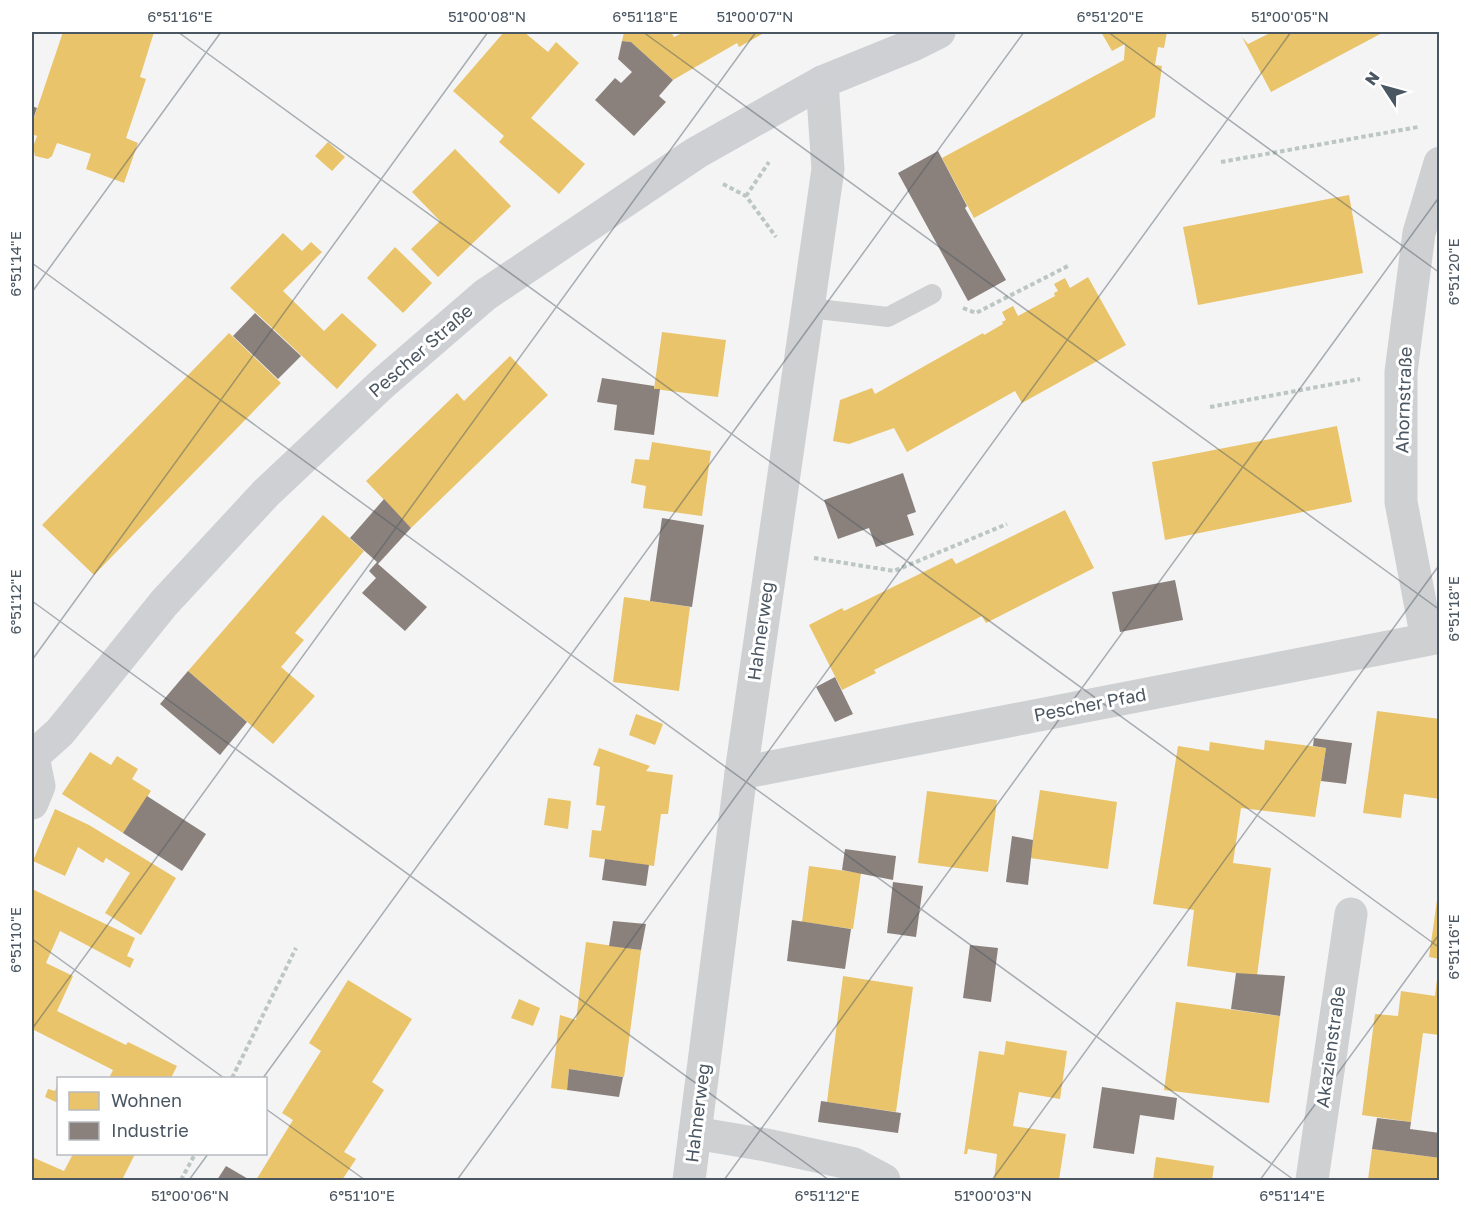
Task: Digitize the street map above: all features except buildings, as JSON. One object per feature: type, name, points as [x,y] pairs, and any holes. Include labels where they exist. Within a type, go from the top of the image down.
[{"type":"street","name":"Pescher Straße","points":[[32,803],[39,786],[32,757],[60,732],[164,603],[266,492],[383,383],[485,296],[696,153],[822,82],[939,32]]},
{"type":"street","name":"Hahnerweg","points":[[689,1180],[741,772],[828,169],[822,82]]},
{"type":"street","name":"Ahornstraße","points":[[1433,638],[1401,502],[1401,372],[1419,233],[1440,163]]},
{"type":"street","name":"Pescher Pfad","points":[[741,772],[1433,638]]},
{"type":"street","name":"Akazienstraße","points":[[1312,1180],[1351,914]]},
{"type":"street","points":[[695,1133],[766,1145],[854,1164],[884,1180]]},
{"type":"lane","points":[[809,308],[888,317],[932,294]]},
{"type":"path","points":[[1221,162],[1412,126],[1421,127]]},
{"type":"path","points":[[932,294],[976,314],[1068,266]]},
{"type":"path","points":[[1210,407],[1401,372]]},
{"type":"path","points":[[772,551],[894,571],[1007,524]]},
{"type":"path","points":[[232,1077],[296,948]]},
{"type":"path","points":[[181,1180],[194,1155]]}]
